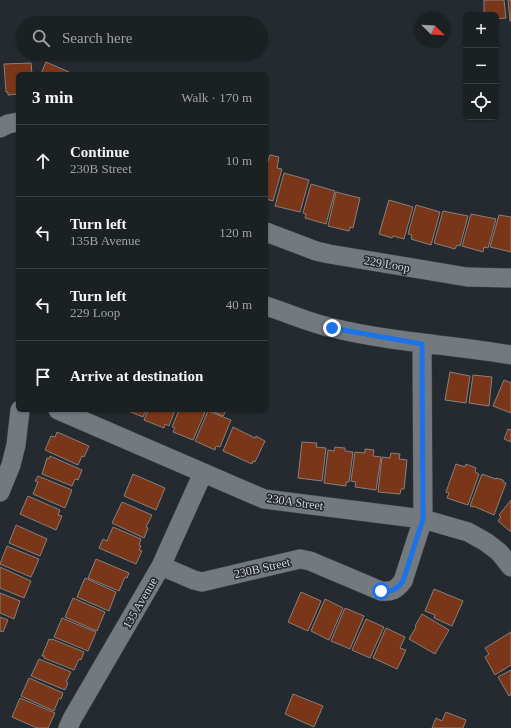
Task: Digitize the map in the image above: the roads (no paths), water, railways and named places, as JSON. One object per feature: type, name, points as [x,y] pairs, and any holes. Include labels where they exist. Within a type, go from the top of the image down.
[{"type":"street","points":[[0,128],[16,122]]},
{"type":"street","name":"229 Loop","points":[[268,233],[316,251],[329,254],[467,277],[511,278]]},
{"type":"street","points":[[268,307],[332,328],[422,344],[478,349],[511,355]]},
{"type":"street","points":[[422,344],[423,519]]},
{"type":"street","points":[[0,492],[13,459],[20,412]]},
{"type":"street","name":"230A Street","points":[[63,412],[264,499],[423,519],[468,532],[500,552],[511,567]]},
{"type":"street","name":"135 Avenue","points":[[68,728],[161,566],[203,473]]},
{"type":"street","name":"230B Street","points":[[161,566],[202,582],[300,559],[310,560],[381,591],[390,592],[397,589],[403,581],[423,519]]}]
